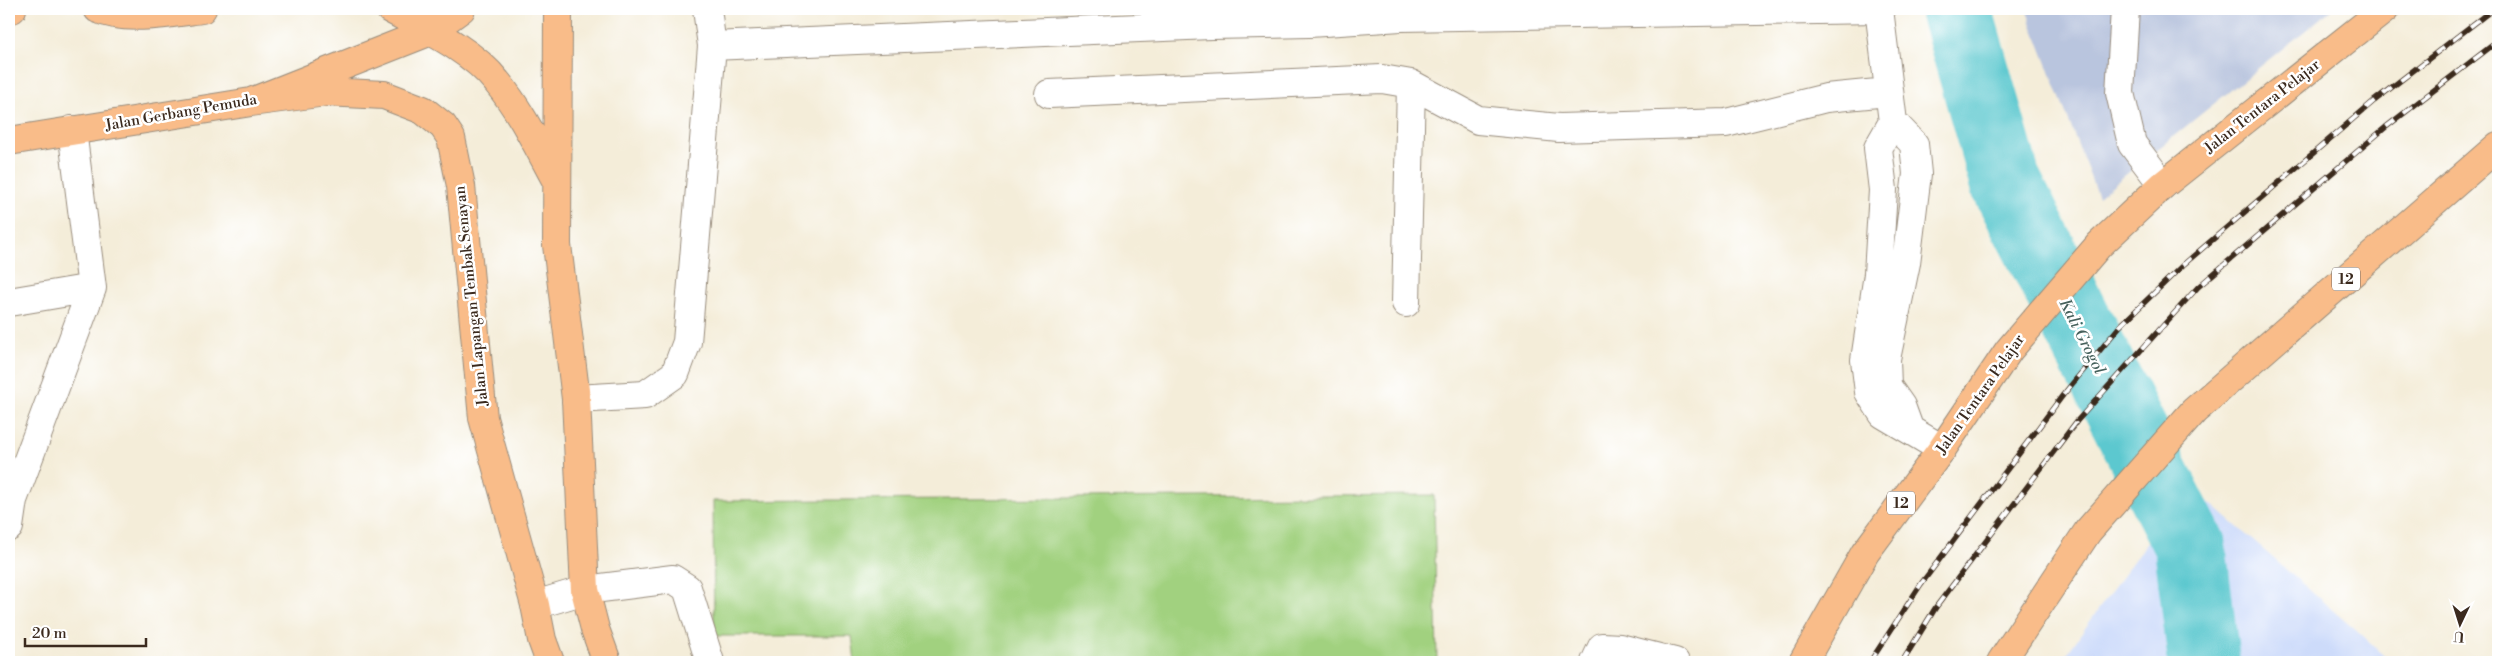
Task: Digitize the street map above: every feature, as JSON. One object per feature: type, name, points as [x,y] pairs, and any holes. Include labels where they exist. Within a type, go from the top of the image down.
[{"type":"main road","points":[[98,9],[109,14],[160,14],[202,9]]},
{"type":"main road","points":[[390,9],[431,31],[465,53],[497,80],[526,125],[557,181]]},
{"type":"main road","name":"Jalan Gerbang Pemuda","points":[[9,141],[251,102],[431,31],[461,9]]},
{"type":"main road","points":[[558,9],[557,245],[576,399],[585,590],[595,629],[607,662]]},
{"type":"main road","name":"Jalan Tentara Pelajar","points":[[1803,662],[1865,554],[1942,450],[2009,350],[2099,245],[2163,185],[2386,9]]},
{"type":"main road","name":"Jalan Lapangan Tembak Senayan","points":[[251,102],[326,92],[384,95],[423,110],[444,126],[451,138],[461,186],[483,418],[535,606],[542,640],[550,662]]},
{"type":"main road","name":"12","points":[[2001,662],[2088,531],[2194,411],[2498,146]]},
{"type":"lane","points":[[576,399],[646,395],[675,374],[687,342],[712,46],[707,9]]},
{"type":"lane","points":[[712,46],[1309,23],[1400,17],[1879,9],[1893,122],[1914,144],[1917,174],[1906,263],[1886,359],[1887,386],[1901,406],[1909,428],[1942,450]]},
{"type":"lane","points":[[2125,9],[2120,93],[2132,144],[2163,185]]},
{"type":"lane","points":[[1049,94],[1382,79],[1411,84],[1478,120],[1559,128],[1726,123],[1826,98],[1888,92]]},
{"type":"lane","points":[[1406,303],[1411,84]]},
{"type":"lane","points":[[9,527],[13,500],[92,288],[72,130]]},
{"type":"lane","points":[[9,302],[92,288]]},
{"type":"lane","points":[[535,606],[585,590],[673,579],[687,588],[710,662]]},
{"type":"lane","points":[[1595,662],[1602,647],[1620,648],[1675,662]]},
{"type":"shaded area","points":[[2026,9],[2332,9],[2098,197]]},
{"type":"shaded area","points":[[2188,484],[2392,662],[2061,662]]},
{"type":"green space","points":[[1434,495],[1437,662],[855,662],[852,636],[714,636],[713,501]]},
{"type":"waterway","name":"Kali Grogol","points":[[1956,9],[2005,181],[2190,546],[2204,662]]},
{"type":"railway","points":[[1870,662],[1921,584],[2063,395],[2120,326],[2183,265],[2374,101],[2493,9]]},
{"type":"railway","points":[[1902,662],[1936,607],[2077,421],[2198,287],[2386,127],[2498,41]]}]
